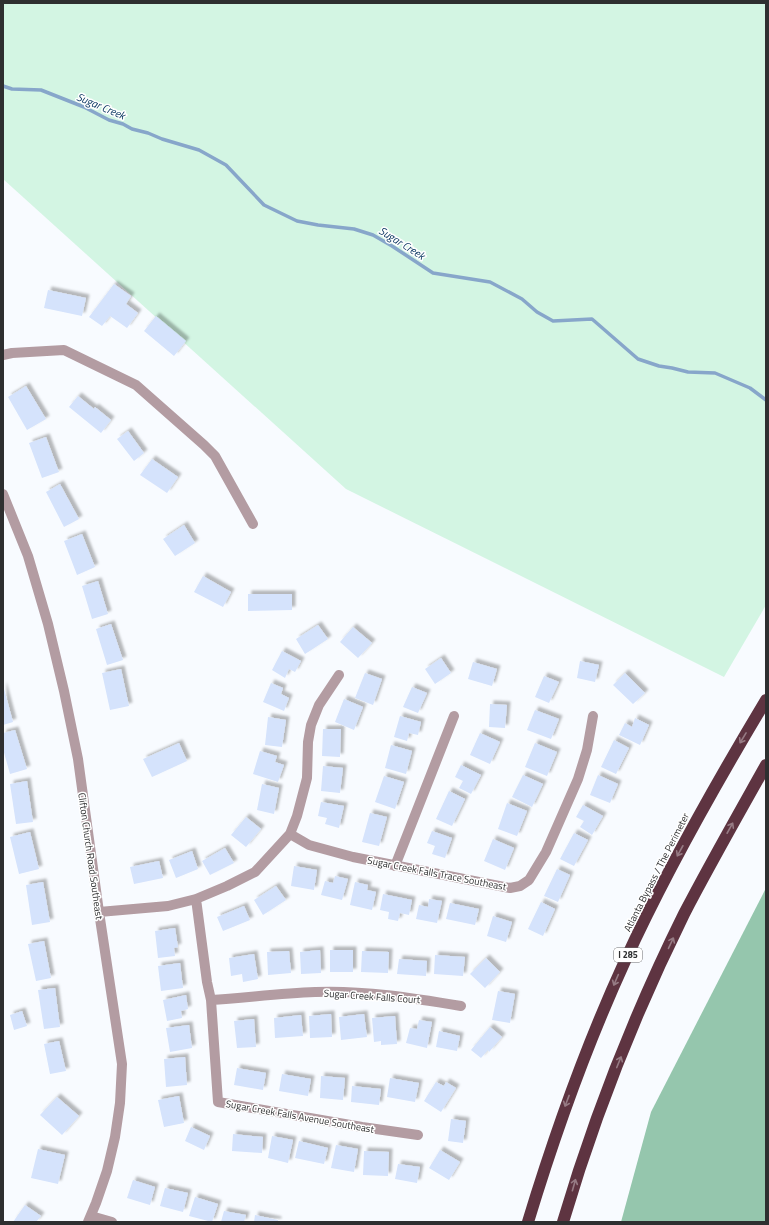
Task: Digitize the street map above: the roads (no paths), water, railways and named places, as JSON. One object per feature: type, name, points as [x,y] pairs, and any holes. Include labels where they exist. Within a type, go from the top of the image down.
[{"type":"highway","name":"Atlanta Bypass / The Perimeter","points":[[528,1222],[565,1107],[588,1047],[625,960],[667,874],[714,788],[765,702]]},
{"type":"highway","points":[[563,1222],[576,1178],[599,1114],[643,1003],[684,915],[729,829],[766,765]]},
{"type":"street","points":[[3,355],[12,353],[64,350],[136,385],[215,456],[253,524]]},
{"type":"street","name":"Clifton Church Road Southeast","points":[[3,494],[28,556],[48,624],[64,691],[78,759],[122,1064],[120,1103],[115,1137],[107,1170],[89,1219]]},
{"type":"street","points":[[99,912],[168,906],[196,899],[255,872],[290,834],[297,816],[307,778],[308,742],[311,725],[319,705],[338,675]]},
{"type":"street","points":[[395,866],[454,716]]},
{"type":"street","name":"Sugar Creek Falls Trace Southeast","points":[[290,834],[309,845],[353,857],[510,888],[520,886],[529,880],[546,852],[578,779],[587,750],[593,716]]},
{"type":"street","name":"Sugar Creek Falls Avenue Southeast","points":[[196,899],[207,982],[211,1000],[218,1102],[362,1127],[418,1135]]},
{"type":"street","name":"Sugar Creek Falls Court","points":[[211,1000],[314,992],[346,992],[415,999],[461,1006]]},
{"type":"street","points":[[89,1219],[112,1222]]},
{"type":"waterway","name":"Sugar Creek","points":[[3,86],[12,89],[41,90],[84,107],[109,120],[123,124],[132,129],[199,150],[226,165],[264,205],[297,221],[354,229],[373,235],[433,273],[490,282],[522,299],[537,312],[553,321],[592,319],[638,359],[659,366],[688,372],[715,373],[750,388],[766,400]]}]
